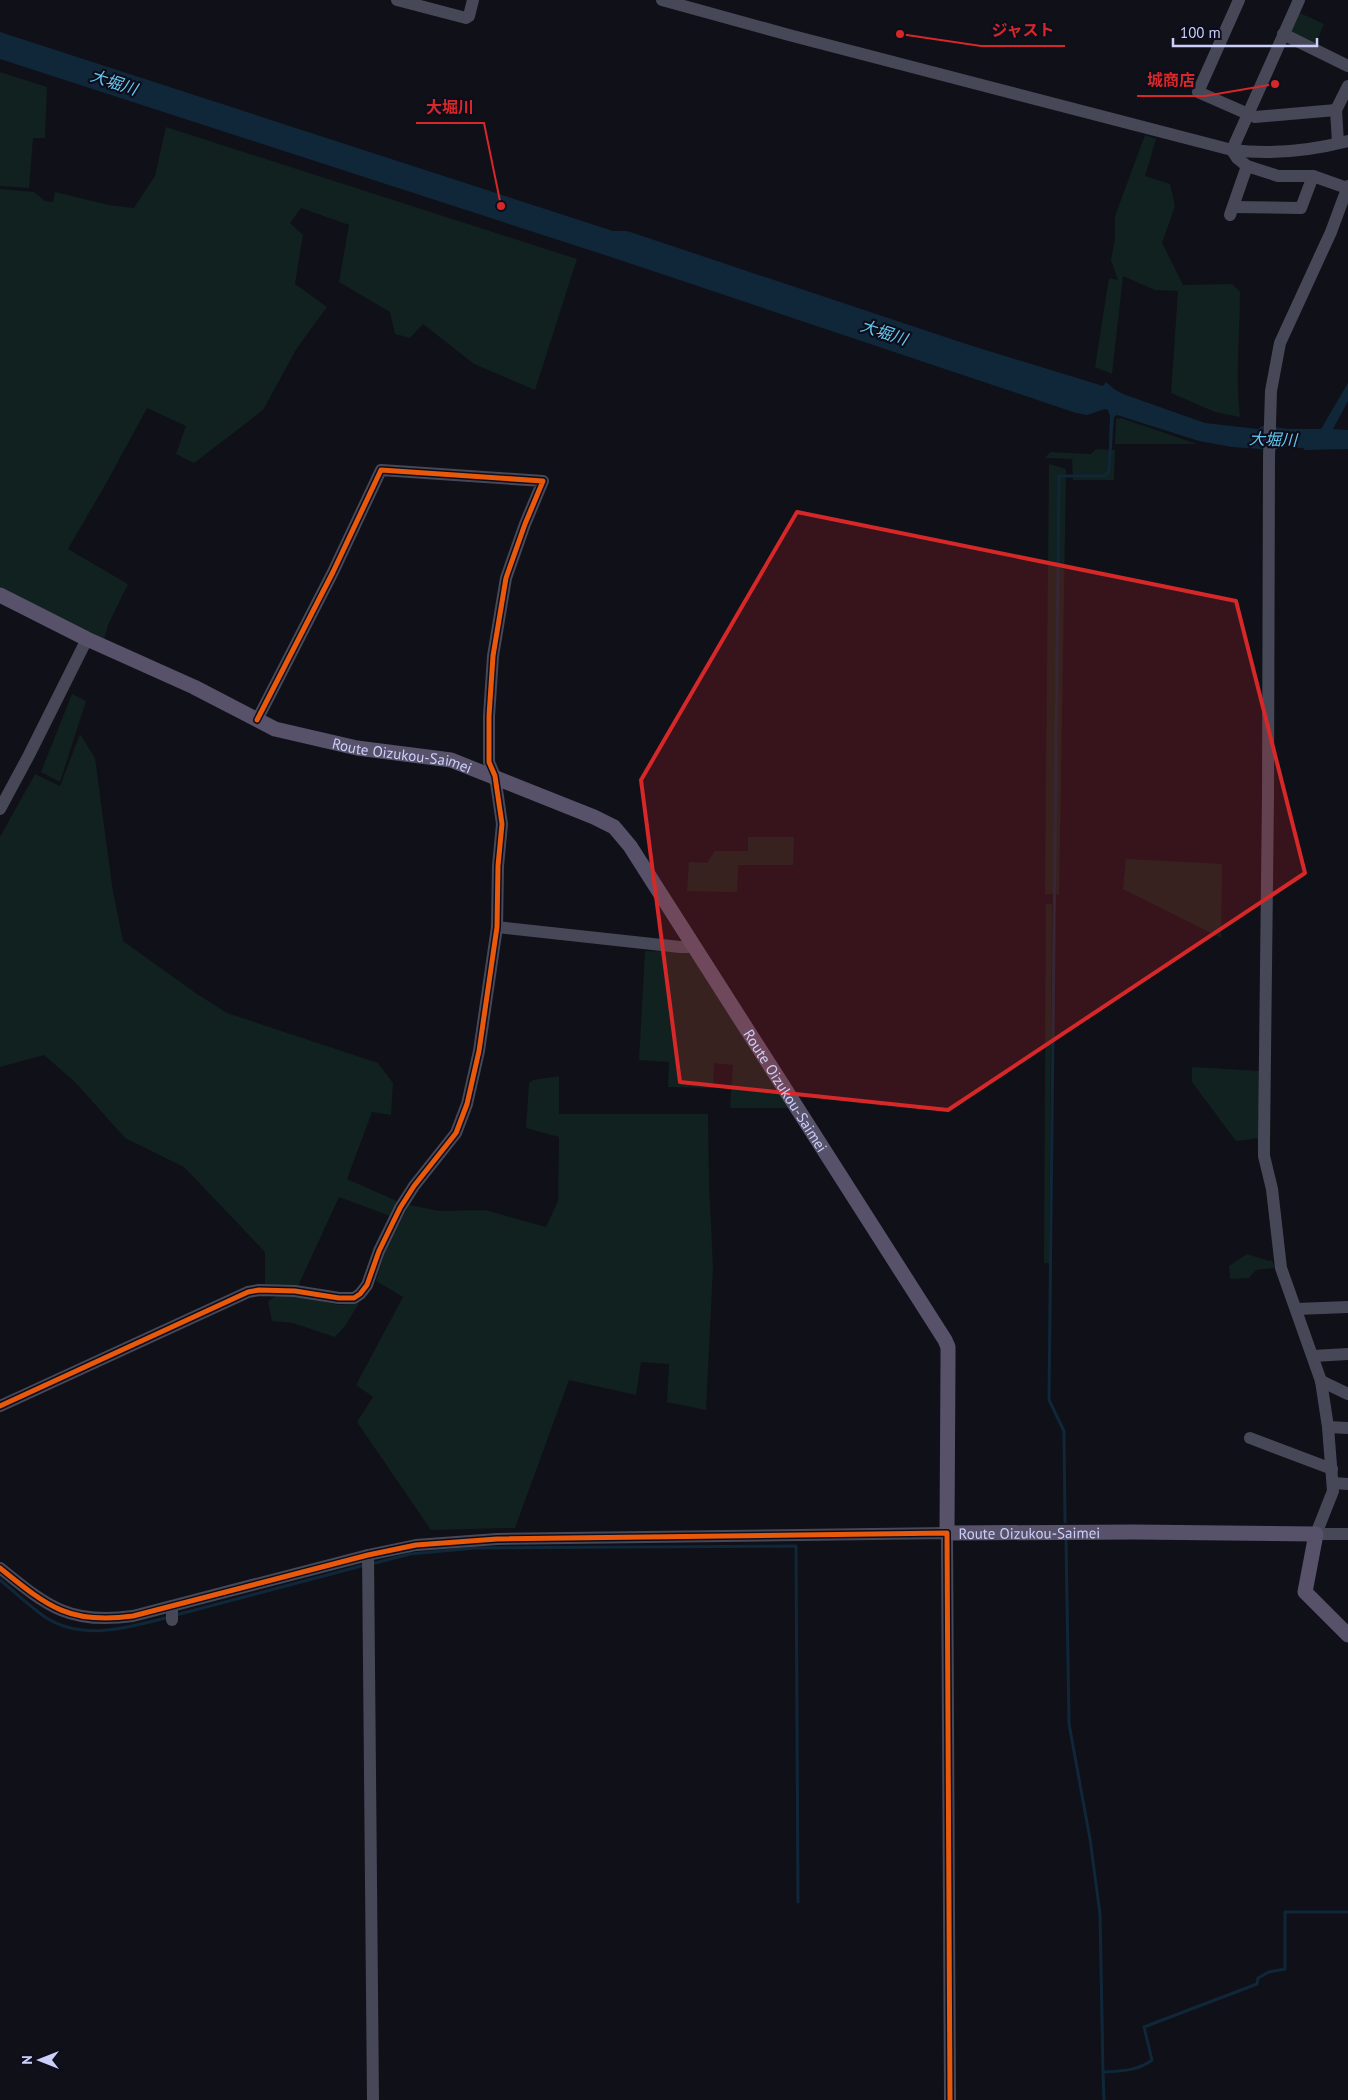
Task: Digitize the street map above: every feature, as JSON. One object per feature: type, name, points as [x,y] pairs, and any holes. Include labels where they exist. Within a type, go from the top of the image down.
[{"type":"main road","name":"Route Oizukou-Saimei","points":[[0,595],[87,639],[136,660],[283,731],[357,748],[451,760],[495,776],[614,827],[630,846],[945,1340],[948,1347],[947,1533],[1144,1532],[1316,1534]]},
{"type":"main road","points":[[1316,1534],[1305,1592],[1348,1635]]},
{"type":"street","points":[[397,0],[466,18],[469,16],[473,0]]},
{"type":"street","points":[[662,0],[788,35],[1232,150],[1262,152],[1300,151],[1343,142],[1336,110],[1348,86]]},
{"type":"street","points":[[1232,150],[1298,0]]},
{"type":"street","points":[[1237,1],[1198,92],[1255,117],[1336,110]]},
{"type":"street","points":[[1283,34],[1348,66]]},
{"type":"street","points":[[1232,150],[1237,158],[1247,166],[1278,176],[1313,176],[1348,187],[1331,232],[1280,343],[1271,391],[1264,1156],[1272,1189],[1281,1268],[1321,1381],[1328,1427],[1333,1483],[1328,1506],[1316,1534],[1348,1534]]},
{"type":"street","points":[[1247,166],[1231,211],[1301,208],[1313,176]]},
{"type":"street","points":[[0,1406],[248,1292],[259,1290],[295,1291],[338,1298],[354,1298],[367,1285],[378,1251],[400,1208],[414,1186],[456,1133],[466,1104],[479,1051],[497,926],[498,866],[502,824],[495,776],[489,762],[489,716],[493,656],[506,578],[543,481],[381,470],[333,572],[257,720]]},
{"type":"street","points":[[0,809],[87,639]]},
{"type":"street","points":[[497,926],[680,947],[694,946]]},
{"type":"street","points":[[1296,1309],[1348,1307]]},
{"type":"street","points":[[1313,1356],[1348,1354]]},
{"type":"street","points":[[1321,1381],[1348,1394]]},
{"type":"street","points":[[1328,1427],[1348,1428]]},
{"type":"street","points":[[1250,1438],[1332,1469]]},
{"type":"street","points":[[1333,1483],[1348,1484]]},
{"type":"street","points":[[0,1568],[41,1601],[78,1617],[114,1619],[172,1613],[368,1561],[416,1544],[497,1539],[947,1533],[950,2100]]},
{"type":"street","points":[[368,1561],[373,2100]]},
{"type":"highlighted area","points":[[797,512],[1236,601],[1305,873],[948,1110],[680,1082],[641,780]]},
{"type":"shaded area","points":[[1298,12],[1324,24],[1315,45],[1293,35],[1291,28]]},
{"type":"shaded area","points":[[0,72],[47,87],[45,138],[33,138],[29,188],[0,186]]},
{"type":"shaded area","points":[[166,127],[577,259],[535,390],[474,364],[423,324],[410,338],[395,334],[390,312],[339,282],[349,225],[301,208],[290,223],[303,235],[295,284],[327,307],[297,348],[263,410],[194,463],[176,454],[186,426],[147,408],[68,549],[128,584],[108,625],[104,639],[0,588],[0,189],[34,192],[45,201],[53,202],[55,192],[109,205],[134,208],[155,176]]},
{"type":"shaded area","points":[[1145,135],[1156,139],[1145,176],[1170,184],[1175,206],[1162,243],[1183,285],[1232,284],[1240,292],[1238,370],[1240,417],[1215,412],[1171,393],[1178,291],[1155,290],[1123,276],[1112,374],[1095,367],[1109,278],[1118,280],[1111,260],[1115,239],[1115,216]]},
{"type":"shaded area","points":[[1121,418],[1197,444],[1115,444],[1116,419]]},
{"type":"shaded area","points":[[1096,449],[1115,450],[1114,480],[1073,480],[1072,459],[1045,458],[1050,452],[1091,454]]},
{"type":"shaded area","points":[[1049,464],[1066,469],[1059,894],[1045,894]]},
{"type":"shaded area","points":[[72,694],[86,701],[60,782],[41,772]]},
{"type":"shaded area","points":[[80,734],[95,758],[113,892],[123,941],[227,1013],[378,1063],[393,1083],[391,1115],[372,1112],[347,1179],[397,1201],[390,1216],[339,1197],[298,1286],[300,1296],[338,1305],[359,1303],[345,1326],[335,1337],[293,1323],[272,1321],[268,1301],[279,1294],[277,1285],[265,1284],[265,1252],[184,1167],[125,1138],[75,1082],[44,1055],[0,1067],[0,837],[35,774],[60,786]]},
{"type":"shaded area","points":[[748,837],[794,837],[793,865],[738,865],[737,892],[687,891],[689,862],[707,863],[715,851],[748,851]]},
{"type":"shaded area","points":[[1126,859],[1222,864],[1221,938],[1123,889]]},
{"type":"shaded area","points":[[1046,904],[1052,904],[1049,1263],[1044,1263]]},
{"type":"shaded area","points":[[645,951],[692,952],[792,1108],[730,1108],[733,1065],[714,1063],[713,1088],[668,1087],[669,1062],[639,1060]]},
{"type":"shaded area","points":[[1192,1067],[1260,1071],[1259,1138],[1236,1141],[1192,1082]]},
{"type":"shaded area","points":[[559,1076],[559,1114],[708,1114],[713,1268],[706,1410],[667,1402],[669,1364],[641,1362],[636,1395],[569,1380],[515,1528],[431,1530],[357,1422],[373,1397],[356,1385],[403,1297],[376,1281],[385,1252],[409,1205],[440,1211],[485,1210],[546,1227],[558,1201],[559,1137],[526,1128],[529,1083],[533,1080]]},
{"type":"shaded area","points":[[1247,1254],[1269,1261],[1272,1260],[1275,1268],[1256,1270],[1249,1278],[1230,1279],[1229,1266]]},
{"type":"water","points":[[0,32],[613,231],[627,231],[966,344],[1103,386],[1106,382],[1123,394],[1205,423],[1258,429],[1264,425],[1287,429],[1321,429],[1348,383],[1348,401],[1333,429],[1348,430],[1348,449],[1305,450],[1303,448],[1286,447],[1274,450],[1232,447],[1199,441],[1117,415],[1114,417],[1112,442],[1109,442],[1110,416],[1108,410],[1105,409],[1087,415],[1076,413],[617,259],[0,59]]},
{"type":"waterway","points":[[1065,1522],[1064,1431],[1049,1400],[1059,476],[1105,476],[1109,471],[1111,438]]},
{"type":"waterway","points":[[1066,1539],[1069,1724],[1090,1839],[1100,1914],[1103,2072],[1123,2071],[1147,2064],[1152,2060],[1144,2027],[1257,1984],[1258,1978],[1269,1972],[1285,1969],[1285,1912],[1347,1912]]},
{"type":"waterway","points":[[371,1564],[410,1554],[475,1548],[796,1546],[798,1902]]},
{"type":"waterway","points":[[176,1615],[365,1565]]},
{"type":"waterway","points":[[0,1580],[45,1617],[60,1625],[75,1629],[91,1631],[123,1628],[169,1617]]},
{"type":"waterway","points":[[1103,2072],[1104,2100]]},
{"type":"cycle path","points":[[0,1406],[248,1292],[259,1290],[295,1291],[339,1298],[354,1298],[367,1285],[379,1251],[400,1208],[414,1186],[456,1133],[467,1104],[479,1051],[497,927],[498,866],[502,824],[495,776],[489,762],[489,716],[493,656],[506,578],[543,481],[381,470],[333,572],[257,720]]},
{"type":"cycle path","points":[[0,1568],[32,1593],[60,1610],[92,1618],[111,1618],[133,1616],[368,1555],[416,1545],[497,1539],[947,1533],[950,2100]]},
{"type":"place","name":"ジャスト","points":[[900,34]]},
{"type":"place","name":"城商店","points":[[1275,84]]},
{"type":"place","name":"大堀川","points":[[501,206]]}]
